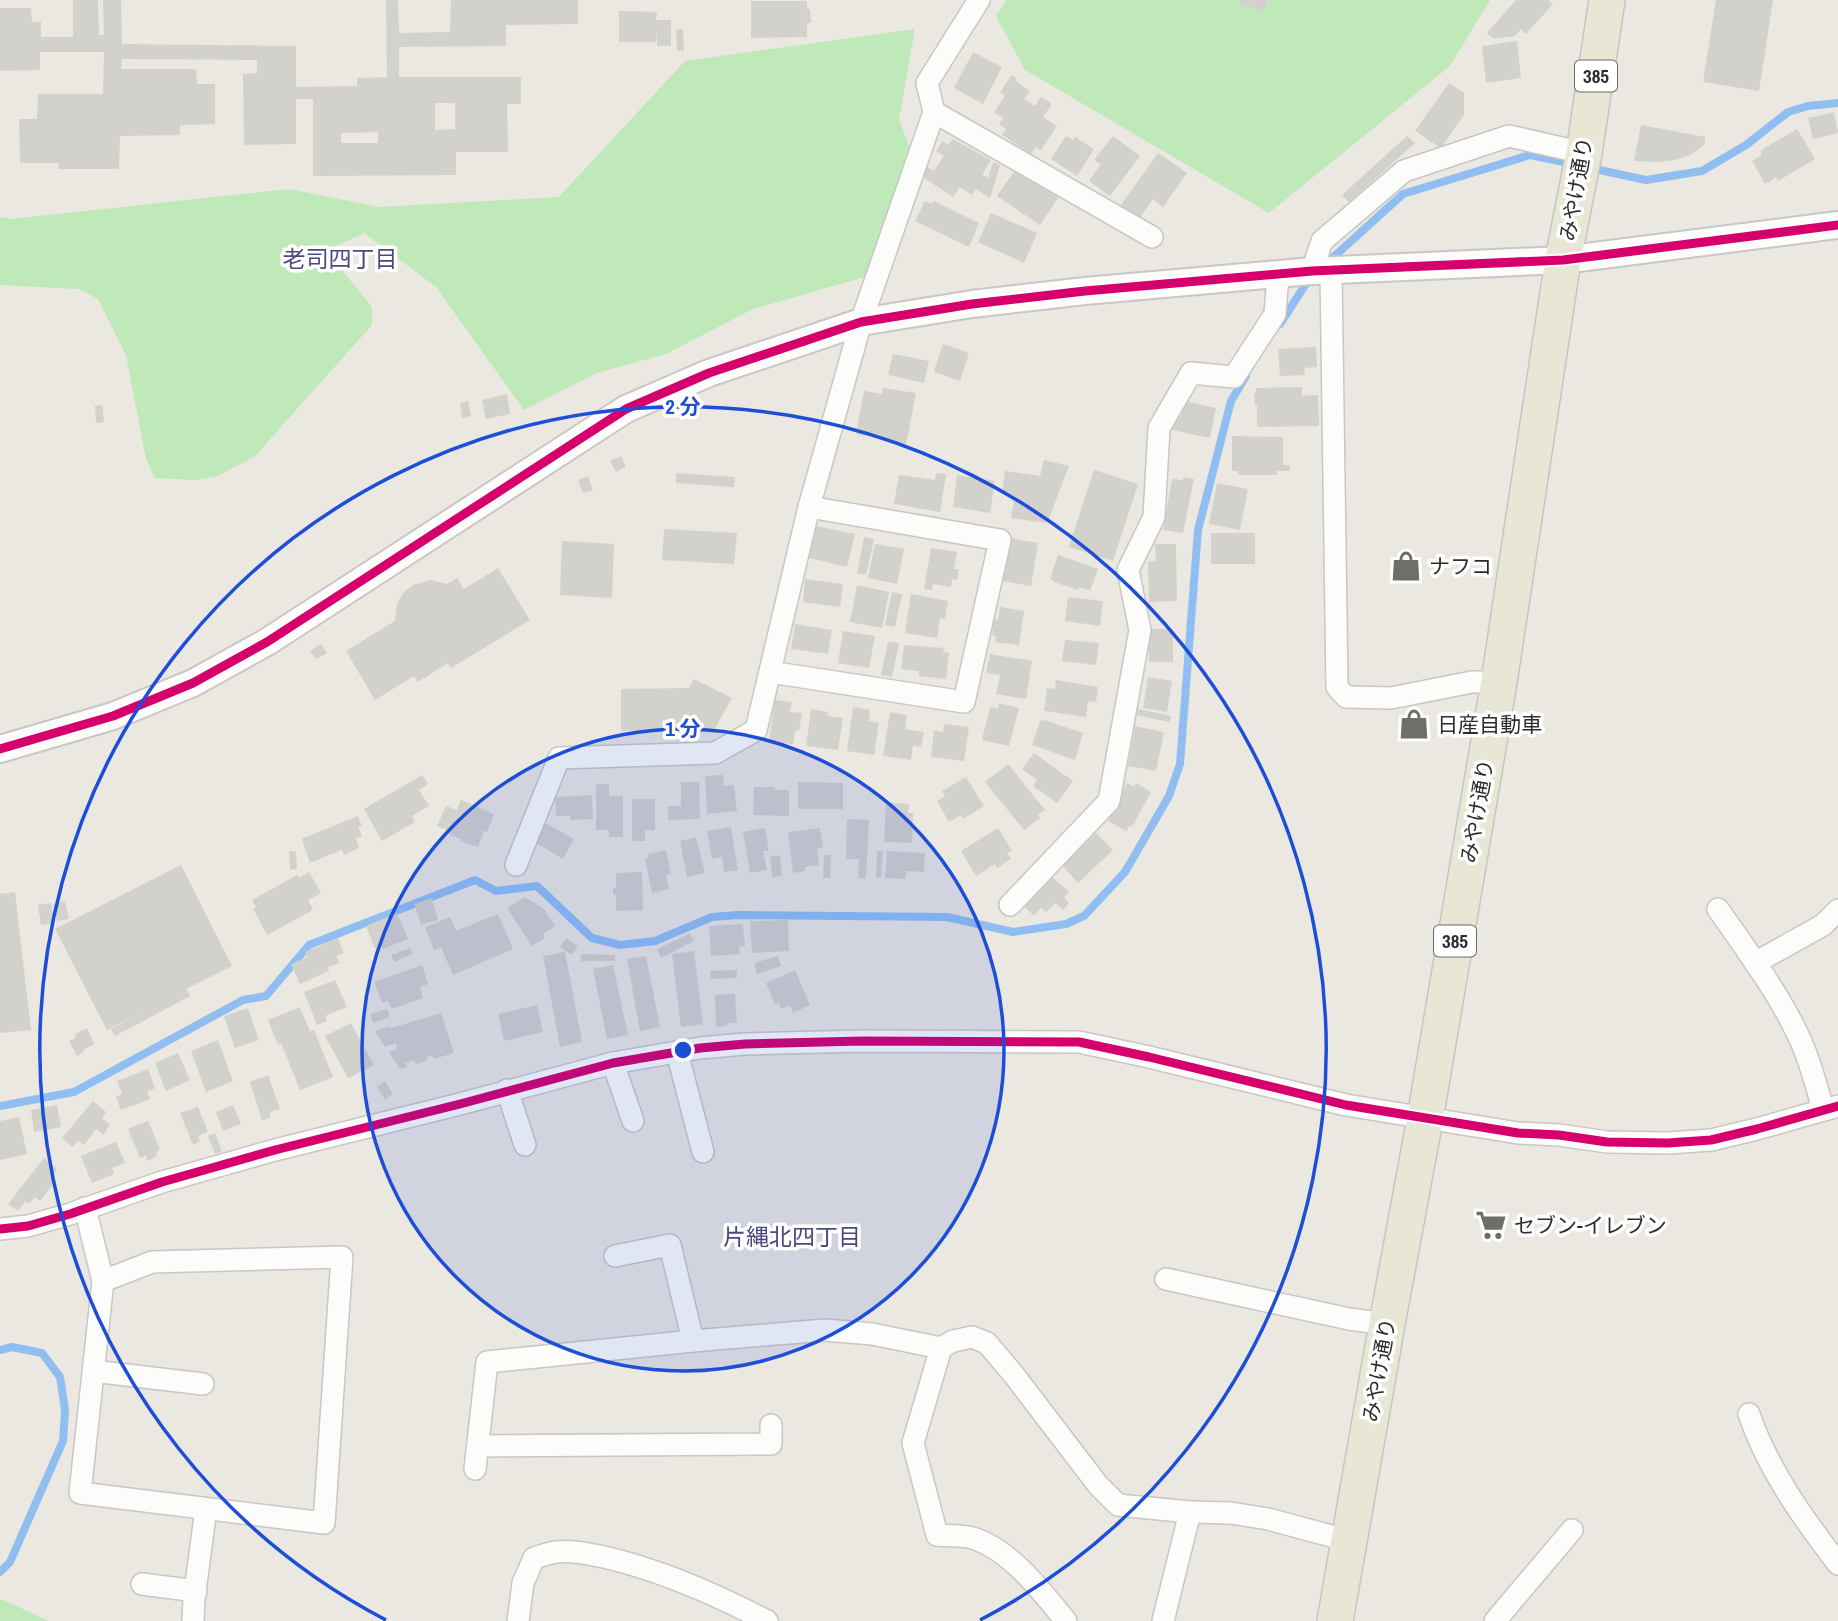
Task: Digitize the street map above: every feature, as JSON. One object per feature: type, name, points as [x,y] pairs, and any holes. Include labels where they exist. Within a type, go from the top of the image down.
[{"type":"highway","name":"みやけ通り","points":[[1335,1621],[1425,1119],[1499,682],[1563,260],[1584,153],[1608,0]]},
{"type":"street","points":[[516,865],[559,758],[715,753],[756,730],[809,507],[861,322],[934,112],[926,83],[979,0]]},
{"type":"street","points":[[934,112],[1152,237]]},
{"type":"street","points":[[1499,682],[1472,682],[1391,698],[1346,697],[1337,687],[1336,592],[1322,241],[1404,171],[1509,136],[1584,153]]},
{"type":"street","points":[[0,749],[113,716],[192,683],[267,642],[626,409],[709,373],[861,322],[1047,295],[1322,271],[1563,260],[1838,225]]},
{"type":"street","points":[[1010,905],[1109,801],[1140,630],[1128,570],[1154,517],[1159,428],[1191,373],[1234,377],[1275,314],[1278,275]]},
{"type":"street","points":[[770,672],[964,702],[1000,540],[809,507]]},
{"type":"street","points":[[0,1229],[28,1226],[151,1185],[275,1150],[613,1063],[700,1048],[745,1044],[1079,1042],[1346,1105],[1518,1133],[1599,1141],[1668,1143],[1711,1140],[1830,1107],[1787,1012],[1718,909]]},
{"type":"street","points":[[1755,963],[1823,925],[1838,910]]},
{"type":"street","points":[[677,1052],[703,1152]]},
{"type":"street","points":[[613,1063],[633,1121]]},
{"type":"street","points":[[507,1090],[525,1145]]},
{"type":"street","points":[[85,1208],[103,1280],[79,1493],[324,1523],[342,1257],[152,1262],[103,1280]]},
{"type":"street","points":[[615,1256],[670,1245],[693,1341]]},
{"type":"street","points":[[1166,1279],[1349,1319],[1387,1324]]},
{"type":"street","points":[[475,1469],[487,1362],[825,1329],[872,1334],[941,1348],[953,1341],[972,1337],[987,1343],[1098,1485],[1118,1505],[1231,1513],[1268,1519],[1350,1541]]},
{"type":"street","points":[[941,1348],[913,1443],[937,1535],[975,1538],[1001,1553],[1036,1585],[1066,1621]]},
{"type":"street","points":[[93,1371],[203,1384]]},
{"type":"street","points":[[1749,1414],[1766,1454],[1786,1490],[1838,1564]]},
{"type":"street","points":[[479,1446],[771,1444],[771,1425]]},
{"type":"street","points":[[193,1621],[206,1509]]},
{"type":"street","points":[[1163,1621],[1190,1512]]},
{"type":"street","points":[[1495,1621],[1572,1530]]},
{"type":"street","points":[[518,1621],[523,1583],[534,1558],[556,1552],[585,1553],[619,1560],[669,1576],[728,1600],[767,1621]]},
{"type":"street","points":[[142,1584],[195,1591]]},
{"type":"green space","points":[[1006,0],[1490,0],[1450,66],[1269,213],[1025,70],[996,16]]},
{"type":"green space","points":[[915,29],[899,119],[909,146],[868,276],[753,309],[666,354],[597,373],[524,410],[436,287],[364,233],[326,251],[372,307],[372,325],[255,456],[218,476],[195,480],[155,478],[146,459],[126,355],[98,299],[79,289],[0,285],[0,217],[11,219],[289,189],[379,207],[559,197],[685,61]]},
{"type":"green space","points":[[0,1600],[3,1600],[49,1621],[0,1621]]},
{"type":"building","points":[[73,0],[98,0],[99,35],[104,35],[103,0],[121,0],[122,44],[296,46],[296,87],[357,86],[357,78],[387,77],[386,0],[398,0],[399,33],[450,32],[451,0],[578,0],[578,24],[506,25],[506,46],[399,47],[399,77],[521,77],[521,104],[507,104],[508,152],[456,152],[456,175],[313,176],[313,99],[296,99],[296,144],[244,145],[243,74],[257,73],[257,60],[122,59],[121,69],[196,69],[197,84],[215,84],[215,124],[180,125],[180,135],[120,136],[119,169],[58,169],[59,163],[20,163],[19,119],[37,119],[38,94],[103,94],[104,52],[40,52],[40,70],[0,71],[0,8],[31,8],[32,22],[41,22],[41,37],[73,37]],"holes":[[[435,103],[455,103],[455,129],[435,130]],[[378,132],[378,143],[341,143],[341,133]]]},
{"type":"building","points":[[1239,0],[1268,0],[1264,12],[1238,3]]},
{"type":"building","points":[[1516,0],[1548,0],[1553,4],[1526,34],[1521,29],[1515,36],[1494,39],[1487,33]]},
{"type":"building","points":[[1716,0],[1773,0],[1759,91],[1703,82]]},
{"type":"building","points":[[751,1],[807,1],[811,23],[807,23],[807,37],[751,38]]},
{"type":"building","points":[[619,11],[657,12],[656,20],[671,20],[671,46],[657,46],[657,29],[656,42],[619,42]]},
{"type":"building","points":[[683,29],[684,51],[677,51],[676,30]]},
{"type":"building","points":[[1517,41],[1521,78],[1486,83],[1482,46]]},
{"type":"building","points":[[973,52],[1002,67],[983,104],[954,88]]},
{"type":"building","points":[[1012,75],[1017,78],[1015,81],[1030,91],[1024,99],[1035,106],[1041,97],[1052,104],[1043,117],[1057,126],[1041,150],[1036,147],[1031,154],[1002,135],[1006,129],[999,124],[1003,118],[994,112],[1005,96],[1000,92]]},
{"type":"building","points":[[1449,83],[1464,93],[1464,115],[1441,148],[1415,131]]},
{"type":"building","points":[[1834,112],[1838,133],[1813,139],[1808,118]]},
{"type":"building","points":[[1641,125],[1705,137],[1705,144],[1690,155],[1675,160],[1634,161]]},
{"type":"building","points":[[1797,129],[1815,159],[1778,181],[1776,177],[1765,184],[1752,161],[1762,155],[1760,151]]},
{"type":"building","points":[[1066,136],[1073,140],[1075,137],[1094,149],[1077,176],[1051,159]]},
{"type":"building","points":[[1113,136],[1140,156],[1110,196],[1089,181],[1101,164],[1094,160]]},
{"type":"building","points":[[1407,136],[1415,143],[1349,202],[1342,195]]},
{"type":"building","points":[[953,139],[991,160],[982,174],[988,178],[993,162],[1000,165],[990,198],[976,189],[972,195],[960,187],[953,197],[921,176],[927,167],[934,171],[944,156],[936,151],[943,141],[948,145]]},
{"type":"building","points":[[1158,153],[1187,173],[1163,207],[1153,199],[1140,218],[1121,205]]},
{"type":"building","points":[[1018,166],[1060,195],[1040,225],[997,196]]},
{"type":"building","points":[[925,201],[932,204],[934,201],[979,223],[969,247],[915,221]]},
{"type":"building","points":[[991,213],[1037,233],[1024,263],[978,242]]},
{"type":"building","points":[[943,344],[969,353],[960,381],[934,372]]},
{"type":"building","points":[[1316,347],[1317,367],[1304,368],[1305,375],[1280,376],[1278,349]]},
{"type":"building","points":[[893,354],[929,361],[924,383],[888,375]]},
{"type":"building","points":[[1302,387],[1302,396],[1318,395],[1319,426],[1257,427],[1254,393],[1256,388]]},
{"type":"building","points":[[883,388],[916,393],[906,445],[856,434],[864,391],[882,394]]},
{"type":"building","points":[[507,394],[510,414],[486,419],[482,400]]},
{"type":"building","points":[[468,401],[471,416],[462,418],[460,403]]},
{"type":"building","points":[[1184,401],[1216,408],[1210,438],[1172,430],[1175,415],[1181,417]]},
{"type":"building","points":[[102,405],[104,422],[96,423],[95,406]]},
{"type":"building","points":[[1232,436],[1283,437],[1283,465],[1290,465],[1290,471],[1277,471],[1277,475],[1238,475],[1238,471],[1232,471]]},
{"type":"building","points":[[621,456],[626,467],[616,472],[610,461]]},
{"type":"building","points":[[1044,460],[1069,466],[1047,523],[1011,518],[1015,496],[1002,494],[1005,471],[1040,476]]},
{"type":"building","points":[[1094,470],[1138,484],[1113,561],[1069,547]]},
{"type":"building","points":[[676,473],[735,477],[734,487],[676,483]]},
{"type":"building","points":[[936,473],[946,474],[940,512],[894,504],[899,475],[935,480]]},
{"type":"building","points":[[957,475],[995,481],[990,513],[953,507]]},
{"type":"building","points":[[588,476],[593,490],[583,493],[578,480]]},
{"type":"building","points":[[1183,477],[1194,479],[1183,533],[1163,530],[1172,479],[1183,480]]},
{"type":"building","points":[[1217,483],[1248,489],[1240,530],[1209,524]]},
{"type":"building","points":[[816,526],[855,534],[847,567],[809,558]]},
{"type":"building","points":[[664,529],[737,533],[734,564],[662,560]]},
{"type":"building","points":[[1211,533],[1255,533],[1255,564],[1211,564]]},
{"type":"building","points":[[864,537],[874,539],[866,575],[857,573]]},
{"type":"building","points":[[1010,538],[1038,543],[1031,586],[1002,581]]},
{"type":"building","points":[[562,541],[614,544],[612,598],[560,595]]},
{"type":"building","points":[[875,544],[904,549],[897,584],[868,578]]},
{"type":"building","points":[[1155,544],[1176,544],[1177,601],[1149,602],[1148,562],[1156,561]]},
{"type":"building","points":[[931,548],[957,552],[954,569],[959,569],[957,580],[952,579],[951,587],[933,584],[932,590],[924,589]]},
{"type":"building","points":[[1058,555],[1098,569],[1090,591],[1080,587],[1078,590],[1050,579]]},
{"type":"building","points":[[498,568],[530,620],[451,668],[448,663],[418,682],[414,676],[375,700],[346,651],[395,621],[397,603],[413,585],[431,580],[447,584],[457,578],[464,589]]},
{"type":"building","points":[[805,579],[843,584],[840,607],[803,602]]},
{"type":"building","points":[[857,585],[889,592],[882,628],[850,622]]},
{"type":"building","points":[[892,592],[902,594],[895,627],[885,625]]},
{"type":"building","points":[[911,594],[948,601],[945,619],[940,618],[937,638],[905,633]]},
{"type":"building","points":[[1068,597],[1103,601],[1100,626],[1065,621]]},
{"type":"building","points":[[1000,607],[1024,611],[1019,645],[995,642],[996,636],[992,635],[994,619],[998,620]]},
{"type":"building","points":[[795,624],[832,630],[828,654],[791,649]]},
{"type":"building","points":[[1149,629],[1173,629],[1173,662],[1149,662]]},
{"type":"building","points":[[843,631],[875,636],[869,668],[838,663]]},
{"type":"building","points":[[1065,640],[1099,643],[1096,665],[1062,661]]},
{"type":"building","points":[[888,642],[899,643],[892,677],[881,675]]},
{"type":"building","points":[[321,644],[327,653],[316,659],[310,651]]},
{"type":"building","points":[[904,645],[944,648],[943,652],[949,653],[946,679],[919,676],[919,671],[901,669]]},
{"type":"building","points":[[990,654],[1032,661],[1026,699],[996,694],[1000,675],[986,673]]},
{"type":"building","points":[[1148,677],[1172,681],[1167,712],[1143,708]]},
{"type":"building","points":[[694,679],[732,698],[714,730],[621,731],[621,689],[689,688]]},
{"type":"building","points":[[1056,680],[1098,687],[1096,702],[1088,701],[1086,717],[1044,711],[1047,688],[1055,689]]},
{"type":"building","points":[[775,700],[792,702],[790,712],[802,713],[799,731],[795,731],[793,744],[769,741]]},
{"type":"building","points":[[999,703],[1019,708],[1009,746],[982,740],[990,707],[998,709]]},
{"type":"building","points":[[853,707],[870,710],[869,721],[879,723],[874,755],[847,751]]},
{"type":"building","points":[[811,709],[828,712],[827,716],[843,718],[838,750],[806,746]]},
{"type":"building","points":[[1138,709],[1171,716],[1169,722],[1137,715]]},
{"type":"building","points":[[890,712],[907,715],[905,729],[924,732],[921,747],[913,746],[911,760],[883,756]]},
{"type":"building","points":[[1041,719],[1083,733],[1075,760],[1032,745]]},
{"type":"building","points":[[944,724],[969,727],[964,761],[931,757],[934,730],[943,732]]},
{"type":"building","points":[[1135,726],[1164,732],[1156,771],[1128,766]]},
{"type":"building","points":[[1034,753],[1073,781],[1057,803],[1033,786],[1037,780],[1022,769]]},
{"type":"building","points":[[1008,764],[1045,810],[1038,815],[1040,818],[1024,830],[985,782]]},
{"type":"building","points":[[422,775],[428,784],[419,790],[429,806],[412,816],[415,822],[382,841],[364,809]]},
{"type":"building","points":[[723,775],[724,786],[734,785],[737,811],[707,814],[705,776]]},
{"type":"building","points":[[966,777],[984,806],[963,819],[961,815],[949,822],[937,801],[945,796],[942,791]]},
{"type":"building","points":[[681,782],[699,782],[700,819],[668,820],[668,806],[681,806]]},
{"type":"building","points":[[798,782],[843,783],[843,809],[798,809]]},
{"type":"building","points":[[1127,783],[1134,787],[1136,783],[1151,792],[1132,827],[1130,825],[1126,831],[1108,821]]},
{"type":"building","points":[[596,784],[609,784],[609,796],[623,796],[623,837],[609,837],[609,830],[596,830]]},
{"type":"building","points":[[754,787],[789,790],[789,816],[753,815]]},
{"type":"building","points":[[592,795],[593,819],[570,820],[570,816],[556,816],[555,797]]},
{"type":"building","points":[[632,799],[655,799],[655,830],[645,830],[645,841],[632,841]]},
{"type":"building","points":[[461,800],[494,814],[478,847],[460,841],[461,839],[449,835],[450,831],[437,826],[446,806],[457,810]]},
{"type":"building","points":[[886,802],[909,804],[908,813],[913,813],[912,843],[884,842]]},
{"type":"building","points":[[358,816],[362,826],[358,827],[362,836],[356,839],[359,848],[344,855],[342,850],[310,863],[302,839]]},
{"type":"building","points":[[847,819],[869,820],[866,879],[858,878],[859,859],[846,859]]},
{"type":"building","points":[[540,820],[574,839],[563,859],[529,839]]},
{"type":"building","points":[[731,827],[738,870],[724,872],[722,857],[712,859],[707,831]]},
{"type":"building","points":[[765,828],[769,851],[763,851],[767,870],[750,873],[743,832]]},
{"type":"building","points":[[820,828],[823,848],[817,848],[819,865],[805,867],[805,871],[793,873],[788,832]]},
{"type":"building","points":[[998,828],[1012,851],[1007,853],[1011,859],[997,868],[995,864],[976,876],[961,851]]},
{"type":"building","points":[[1096,833],[1113,850],[1078,883],[1062,865]]},
{"type":"building","points":[[696,837],[705,873],[687,877],[680,841]]},
{"type":"building","points":[[666,850],[671,874],[666,875],[669,889],[652,893],[645,859],[649,858],[648,854]]},
{"type":"building","points":[[289,851],[296,851],[297,869],[290,870]]},
{"type":"building","points":[[877,851],[883,851],[881,878],[876,877]]},
{"type":"building","points":[[887,851],[925,853],[924,872],[906,871],[905,879],[885,878]]},
{"type":"building","points":[[780,855],[782,876],[772,877],[770,857]]},
{"type":"building","points":[[824,855],[831,855],[830,878],[823,878]]},
{"type":"building","points":[[181,865],[232,966],[186,989],[190,996],[115,1036],[111,1029],[150,1008],[107,1030],[55,929]]},
{"type":"building","points":[[309,872],[321,893],[308,900],[313,910],[267,935],[253,909],[256,907],[252,900],[297,875],[299,878]]},
{"type":"building","points":[[642,872],[643,910],[616,911],[613,888],[616,888],[616,873]]},
{"type":"building","points":[[1050,875],[1069,892],[1064,898],[1069,903],[1063,910],[1055,903],[1046,912],[1041,908],[1034,916],[1023,905]]},
{"type":"building","points":[[15,892],[31,1030],[0,1033],[0,894]]},
{"type":"building","points":[[525,897],[544,909],[555,926],[543,934],[545,938],[532,946],[507,908]]},
{"type":"building","points":[[432,898],[438,920],[421,925],[414,904]]},
{"type":"building","points":[[65,901],[69,919],[57,921],[53,904]]},
{"type":"building","points":[[51,903],[54,923],[41,925],[38,905]]},
{"type":"building","points":[[397,913],[408,939],[383,949],[382,946],[375,949],[366,926]]},
{"type":"building","points":[[498,914],[513,949],[453,975],[441,947],[434,950],[425,927],[450,917],[456,931]]},
{"type":"building","points":[[788,920],[789,951],[752,953],[750,921]]},
{"type":"building","points":[[743,924],[745,946],[739,947],[740,954],[711,956],[709,926]]},
{"type":"building","points":[[690,933],[694,941],[661,958],[657,949]]},
{"type":"building","points":[[338,938],[344,953],[337,956],[339,963],[328,967],[329,971],[300,984],[291,964],[307,957],[305,952]]},
{"type":"building","points":[[566,938],[578,946],[572,955],[560,947]]},
{"type":"building","points":[[410,948],[413,954],[394,962],[391,955]]},
{"type":"building","points":[[694,951],[703,1024],[681,1027],[672,954]]},
{"type":"building","points":[[565,952],[582,1042],[560,1047],[543,956]]},
{"type":"building","points":[[581,954],[615,955],[615,961],[581,961]]},
{"type":"building","points":[[646,956],[660,1027],[640,1031],[627,959]]},
{"type":"building","points":[[778,956],[781,966],[757,974],[754,963]]},
{"type":"building","points":[[422,965],[428,984],[420,987],[423,998],[392,1009],[388,1001],[382,1003],[374,982]]},
{"type":"building","points":[[613,965],[628,1035],[607,1039],[593,969]]},
{"type":"building","points":[[737,970],[737,978],[711,979],[710,971]]},
{"type":"building","points":[[795,970],[810,1005],[793,1013],[790,1005],[781,1009],[779,1003],[775,1004],[766,983]]},
{"type":"building","points":[[335,980],[347,1007],[325,1016],[327,1021],[317,1025],[304,992]]},
{"type":"building","points":[[735,994],[737,1023],[716,1027],[715,995]]},
{"type":"building","points":[[537,1005],[543,1032],[504,1041],[498,1014]]},
{"type":"building","points":[[300,1007],[310,1031],[314,1030],[333,1077],[300,1090],[281,1043],[278,1045],[268,1020]]},
{"type":"building","points":[[248,1008],[259,1040],[235,1048],[224,1016]]},
{"type":"building","points":[[387,1009],[390,1017],[373,1023],[370,1014]]},
{"type":"building","points":[[441,1013],[454,1053],[434,1059],[432,1055],[427,1057],[428,1060],[416,1064],[414,1060],[405,1063],[407,1067],[400,1069],[389,1052],[397,1049],[396,1043],[385,1047],[375,1031]]},
{"type":"building","points":[[351,1023],[374,1065],[348,1078],[325,1036]]},
{"type":"building","points":[[87,1028],[94,1044],[77,1056],[69,1041],[76,1038],[75,1034]]},
{"type":"building","points":[[218,1040],[233,1081],[206,1092],[191,1051]]},
{"type":"building","points":[[178,1053],[190,1080],[166,1091],[155,1063]]},
{"type":"building","points":[[148,1069],[155,1088],[147,1092],[150,1099],[121,1110],[116,1097],[122,1094],[117,1081]]},
{"type":"building","points":[[268,1075],[280,1109],[270,1112],[270,1118],[262,1120],[250,1082]]},
{"type":"building","points":[[385,1081],[393,1094],[385,1100],[377,1087]]},
{"type":"building","points":[[93,1101],[106,1112],[102,1118],[110,1125],[103,1135],[96,1129],[84,1145],[78,1140],[73,1147],[62,1138]]},
{"type":"building","points":[[57,1105],[61,1127],[34,1132],[31,1110]]},
{"type":"building","points":[[233,1105],[241,1124],[223,1131],[216,1112]]},
{"type":"building","points":[[198,1107],[208,1132],[198,1136],[200,1141],[193,1145],[180,1113]]},
{"type":"building","points":[[19,1117],[27,1154],[0,1160],[0,1121]]},
{"type":"building","points":[[148,1121],[160,1150],[156,1152],[157,1156],[148,1161],[146,1155],[140,1158],[128,1129]]},
{"type":"building","points":[[215,1133],[222,1151],[215,1154],[208,1136]]},
{"type":"building","points":[[116,1142],[125,1163],[112,1168],[114,1174],[92,1183],[81,1156]]},
{"type":"building","points":[[44,1158],[57,1169],[52,1176],[56,1180],[40,1201],[35,1197],[29,1204],[25,1202],[18,1211],[8,1204]]},
{"type":"waterway","points":[[1590,168],[1646,180],[1702,171],[1746,145],[1788,112],[1808,106],[1838,103]]},
{"type":"waterway","points":[[1327,263],[1403,194],[1530,155],[1574,164]]},
{"type":"waterway","points":[[1280,324],[1309,279]]},
{"type":"waterway","points":[[0,1106],[74,1092],[243,1000],[266,996],[309,945],[475,880],[496,891],[537,886],[592,938],[620,945],[655,941],[712,917],[738,915],[947,917],[1013,932],[1066,924],[1084,916],[1125,872],[1169,796],[1180,764],[1198,530],[1231,401],[1246,376]]},
{"type":"waterway","points":[[0,1350],[12,1347],[42,1353],[60,1377],[65,1410],[63,1441],[10,1562],[0,1572]]},
{"type":"cycle path","points":[[0,749],[113,716],[193,683],[267,642],[626,409],[709,373],[861,322],[972,304],[1085,291],[1312,271],[1563,260],[1838,225]]},
{"type":"cycle path","points":[[0,1229],[28,1226],[162,1182],[275,1150],[613,1063],[700,1048],[745,1044],[862,1041],[1079,1042],[1346,1105],[1518,1133],[1559,1135],[1607,1142],[1668,1143],[1711,1140],[1838,1106]]},
{"type":"place","name":"ナフコ","points":[[1406,566]]},
{"type":"place","name":"日産自動車","points":[[1414,724]]},
{"type":"place","name":"セブン-イレブン","points":[[1491,1225]]},
{"type":"district","name":"老司四丁目","points":[[340,258]]},
{"type":"district","name":"片縄北四丁目","points":[[792,1236]]}]
